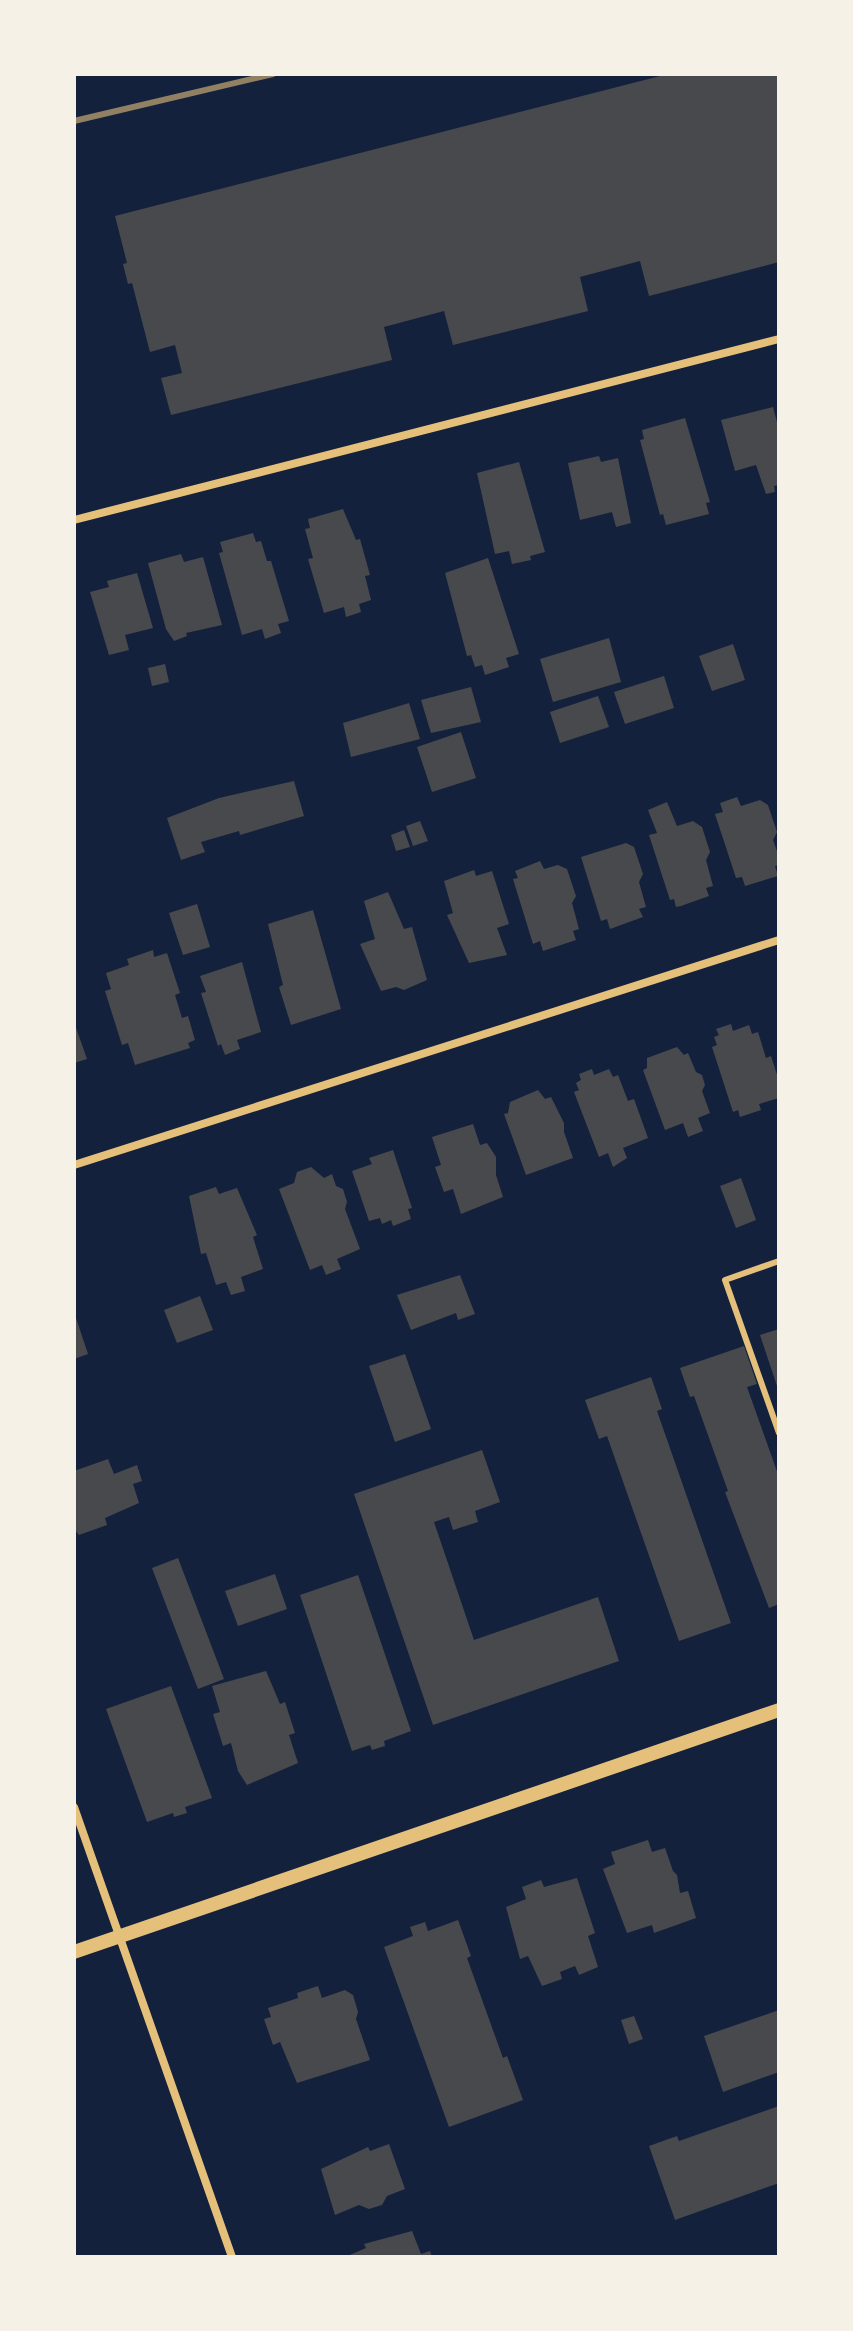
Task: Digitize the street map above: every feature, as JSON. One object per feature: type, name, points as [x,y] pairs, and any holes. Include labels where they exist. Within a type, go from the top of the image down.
[{"type":"street","points":[[74,520],[779,339]]},
{"type":"street","points":[[74,1165],[779,940]]},
{"type":"street","points":[[74,1952],[779,1710]]},
{"type":"street","points":[[74,1807],[232,2257]]},
{"type":"lane","points":[[779,1261],[725,1280],[779,1433]]},
{"type":"building","points":[[779,74],[779,262],[649,296],[640,261],[580,277],[588,311],[453,345],[444,311],[384,327],[392,360],[171,415],[161,378],[182,373],[175,345],[150,352],[132,283],[128,284],[123,264],[127,263],[115,216],[664,75]]},
{"type":"building","points":[[773,407],[779,430],[779,485],[774,486],[775,492],[766,494],[756,465],[735,471],[721,420]]},
{"type":"building","points":[[685,418],[710,502],[706,503],[709,514],[666,525],[663,514],[660,515],[640,440],[644,439],[642,430]]},
{"type":"building","points":[[599,456],[601,462],[618,458],[631,523],[616,527],[612,512],[580,520],[568,463]]},
{"type":"building","points":[[519,462],[545,552],[530,556],[531,560],[512,564],[509,551],[495,554],[477,473]]},
{"type":"building","points":[[343,509],[356,540],[360,539],[370,575],[365,576],[371,600],[359,604],[361,612],[346,617],[344,607],[324,613],[308,559],[313,558],[305,529],[310,528],[308,519]]},
{"type":"building","points":[[253,533],[256,542],[261,541],[267,561],[271,561],[289,621],[278,624],[281,633],[265,639],[262,629],[242,635],[219,553],[223,552],[220,542]]},
{"type":"building","points":[[181,554],[184,562],[203,557],[222,625],[186,633],[187,636],[174,641],[166,629],[148,563]]},
{"type":"building","points":[[488,558],[519,654],[506,658],[509,667],[485,675],[482,665],[475,667],[471,655],[467,656],[445,573]]},
{"type":"building","points":[[137,573],[153,628],[125,635],[129,650],[109,655],[90,592],[109,587],[107,581]]},
{"type":"building","points":[[609,638],[621,682],[553,702],[540,659]]},
{"type":"building","points":[[733,644],[745,680],[712,691],[699,656]]},
{"type":"building","points":[[165,664],[169,682],[152,686],[148,668]]},
{"type":"building","points":[[664,676],[674,708],[625,724],[614,692]]},
{"type":"building","points":[[471,687],[481,722],[431,733],[421,700]]},
{"type":"building","points":[[598,696],[609,727],[560,743],[550,712]]},
{"type":"building","points":[[409,703],[420,739],[351,757],[343,723]]},
{"type":"building","points":[[461,732],[476,778],[432,792],[417,747]]},
{"type":"building","points":[[294,781],[304,816],[240,835],[239,831],[201,842],[205,852],[181,860],[167,818],[219,798]]},
{"type":"building","points":[[737,797],[741,806],[760,800],[768,805],[777,832],[773,840],[779,857],[779,865],[775,866],[778,876],[745,886],[742,877],[736,878],[715,814],[723,812],[720,803]]},
{"type":"building","points":[[667,802],[677,826],[693,821],[702,827],[710,852],[706,860],[713,886],[706,888],[709,896],[676,907],[674,899],[670,900],[649,835],[657,833],[648,810]]},
{"type":"building","points":[[420,821],[428,841],[413,846],[406,826]]},
{"type":"building","points":[[404,830],[410,847],[396,851],[391,835]]},
{"type":"building","points":[[626,843],[634,847],[643,874],[639,882],[646,907],[639,909],[643,917],[610,929],[607,919],[601,921],[581,857]]},
{"type":"building","points":[[540,861],[544,869],[558,865],[567,869],[576,896],[572,903],[579,929],[573,931],[576,940],[543,951],[540,941],[533,944],[513,879],[518,878],[515,871]]},
{"type":"building","points":[[474,870],[476,876],[492,871],[509,924],[497,928],[507,955],[469,963],[447,915],[453,913],[444,881]]},
{"type":"building","points":[[388,892],[404,929],[412,927],[427,980],[404,990],[396,987],[381,991],[360,944],[375,939],[364,901]]},
{"type":"building","points":[[197,904],[210,947],[183,955],[169,913]]},
{"type":"building","points":[[313,910],[341,1009],[291,1025],[279,987],[283,985],[268,924]]},
{"type":"building","points":[[153,950],[154,957],[167,953],[180,993],[175,995],[182,1018],[188,1016],[195,1040],[188,1043],[190,1048],[135,1065],[128,1043],[122,1045],[105,991],[111,989],[106,973],[129,965],[127,959]]},
{"type":"building","points":[[242,962],[261,1032],[237,1040],[240,1049],[225,1055],[221,1044],[218,1046],[201,993],[206,992],[200,976]]},
{"type":"building","points":[[74,1022],[87,1059],[74,1063]]},
{"type":"building","points":[[731,1024],[733,1031],[749,1025],[752,1034],[758,1032],[766,1058],[771,1056],[779,1081],[779,1098],[759,1104],[761,1110],[740,1117],[738,1110],[733,1112],[712,1047],[717,1045],[714,1037],[719,1035],[716,1029]]},
{"type":"building","points":[[677,1047],[684,1055],[688,1053],[696,1072],[702,1075],[705,1085],[702,1091],[710,1113],[698,1118],[703,1131],[688,1137],[683,1123],[665,1130],[643,1070],[647,1068],[647,1058]]},
{"type":"building","points":[[592,1069],[594,1075],[609,1069],[613,1077],[618,1075],[628,1101],[634,1099],[648,1138],[623,1148],[627,1158],[613,1167],[608,1153],[599,1157],[574,1092],[579,1090],[576,1083],[581,1080],[579,1074]]},
{"type":"building","points":[[538,1090],[545,1099],[551,1097],[564,1123],[573,1158],[526,1175],[504,1114],[508,1113],[510,1102]]},
{"type":"building","points":[[473,1124],[480,1145],[487,1143],[496,1157],[496,1175],[503,1197],[461,1214],[453,1189],[444,1192],[435,1167],[441,1165],[432,1137]]},
{"type":"building","points":[[393,1150],[412,1208],[408,1209],[411,1219],[393,1226],[391,1220],[382,1224],[380,1218],[369,1221],[352,1171],[372,1164],[369,1158]]},
{"type":"building","points":[[311,1167],[324,1178],[332,1174],[336,1186],[343,1189],[347,1202],[345,1209],[360,1249],[337,1259],[341,1269],[326,1275],[322,1265],[310,1270],[279,1189],[294,1183],[297,1172]]},
{"type":"building","points":[[741,1178],[756,1220],[736,1228],[720,1186]]},
{"type":"building","points":[[216,1187],[219,1194],[237,1188],[257,1235],[253,1237],[263,1269],[241,1277],[245,1291],[231,1295],[226,1282],[216,1285],[206,1253],[201,1254],[189,1196]]},
{"type":"building","points":[[460,1275],[475,1314],[458,1320],[456,1313],[411,1330],[397,1295]]},
{"type":"building","points":[[200,1296],[213,1330],[177,1343],[164,1310]]},
{"type":"building","points":[[74,1312],[88,1354],[74,1359]]},
{"type":"building","points":[[779,1329],[779,1389],[778,1389],[760,1335]]},
{"type":"building","points":[[744,1346],[757,1384],[747,1387],[779,1477],[779,1604],[769,1608],[725,1492],[728,1491],[694,1396],[690,1397],[680,1368]]},
{"type":"building","points":[[405,1354],[431,1429],[395,1442],[369,1366]]},
{"type":"building","points":[[651,1377],[662,1409],[657,1411],[731,1623],[679,1641],[607,1436],[599,1439],[585,1400]]},
{"type":"building","points":[[482,1450],[500,1502],[475,1511],[478,1522],[453,1530],[449,1517],[434,1522],[474,1640],[598,1597],[619,1661],[433,1725],[354,1494]]},
{"type":"building","points":[[108,1459],[114,1474],[137,1465],[142,1481],[133,1484],[139,1503],[105,1518],[107,1525],[79,1535],[74,1529],[74,1471]]},
{"type":"building","points":[[178,1558],[224,1679],[198,1689],[152,1568]]},
{"type":"building","points":[[275,1574],[287,1609],[238,1626],[225,1591]]},
{"type":"building","points":[[358,1575],[411,1731],[384,1741],[385,1746],[372,1750],[370,1745],[352,1751],[300,1595]]},
{"type":"building","points":[[266,1671],[280,1704],[285,1702],[295,1733],[289,1735],[298,1763],[247,1785],[238,1771],[231,1743],[223,1746],[213,1714],[220,1712],[212,1686]]},
{"type":"building","points":[[171,1686],[212,1798],[185,1807],[187,1813],[174,1817],[173,1813],[147,1822],[106,1709]]},
{"type":"building","points":[[648,1840],[652,1852],[665,1848],[677,1875],[680,1893],[688,1891],[696,1918],[654,1933],[652,1925],[627,1933],[603,1869],[615,1864],[611,1852]]},
{"type":"building","points":[[577,1878],[595,1933],[588,1936],[598,1967],[579,1975],[575,1966],[560,1972],[562,1979],[542,1986],[528,1956],[520,1959],[506,1907],[526,1899],[522,1887],[541,1880],[544,1887]]},
{"type":"building","points":[[458,1920],[471,1956],[467,1958],[503,2058],[507,2056],[523,2100],[449,2127],[384,1947],[413,1936],[410,1927],[425,1922],[428,1931]]},
{"type":"building","points":[[318,1986],[322,1998],[345,1990],[353,1995],[358,2012],[356,2019],[370,2060],[297,2083],[280,2042],[273,2045],[264,2019],[271,2017],[268,2008],[298,1998],[297,1993]]},
{"type":"building","points":[[779,2010],[779,2072],[723,2092],[704,2036]]},
{"type":"building","points":[[634,2016],[643,2039],[629,2044],[621,2020]]},
{"type":"building","points":[[779,2106],[779,2183],[675,2220],[649,2146],[677,2136],[679,2141]]},
{"type":"building","points":[[389,2144],[405,2189],[387,2196],[382,2205],[369,2209],[359,2205],[335,2215],[321,2169],[368,2147],[370,2151]]},
{"type":"building","points":[[412,2231],[421,2254],[430,2251],[432,2257],[345,2257],[366,2248],[364,2244]]},
{"type":"railway","points":[[74,121],[273,74]]}]
